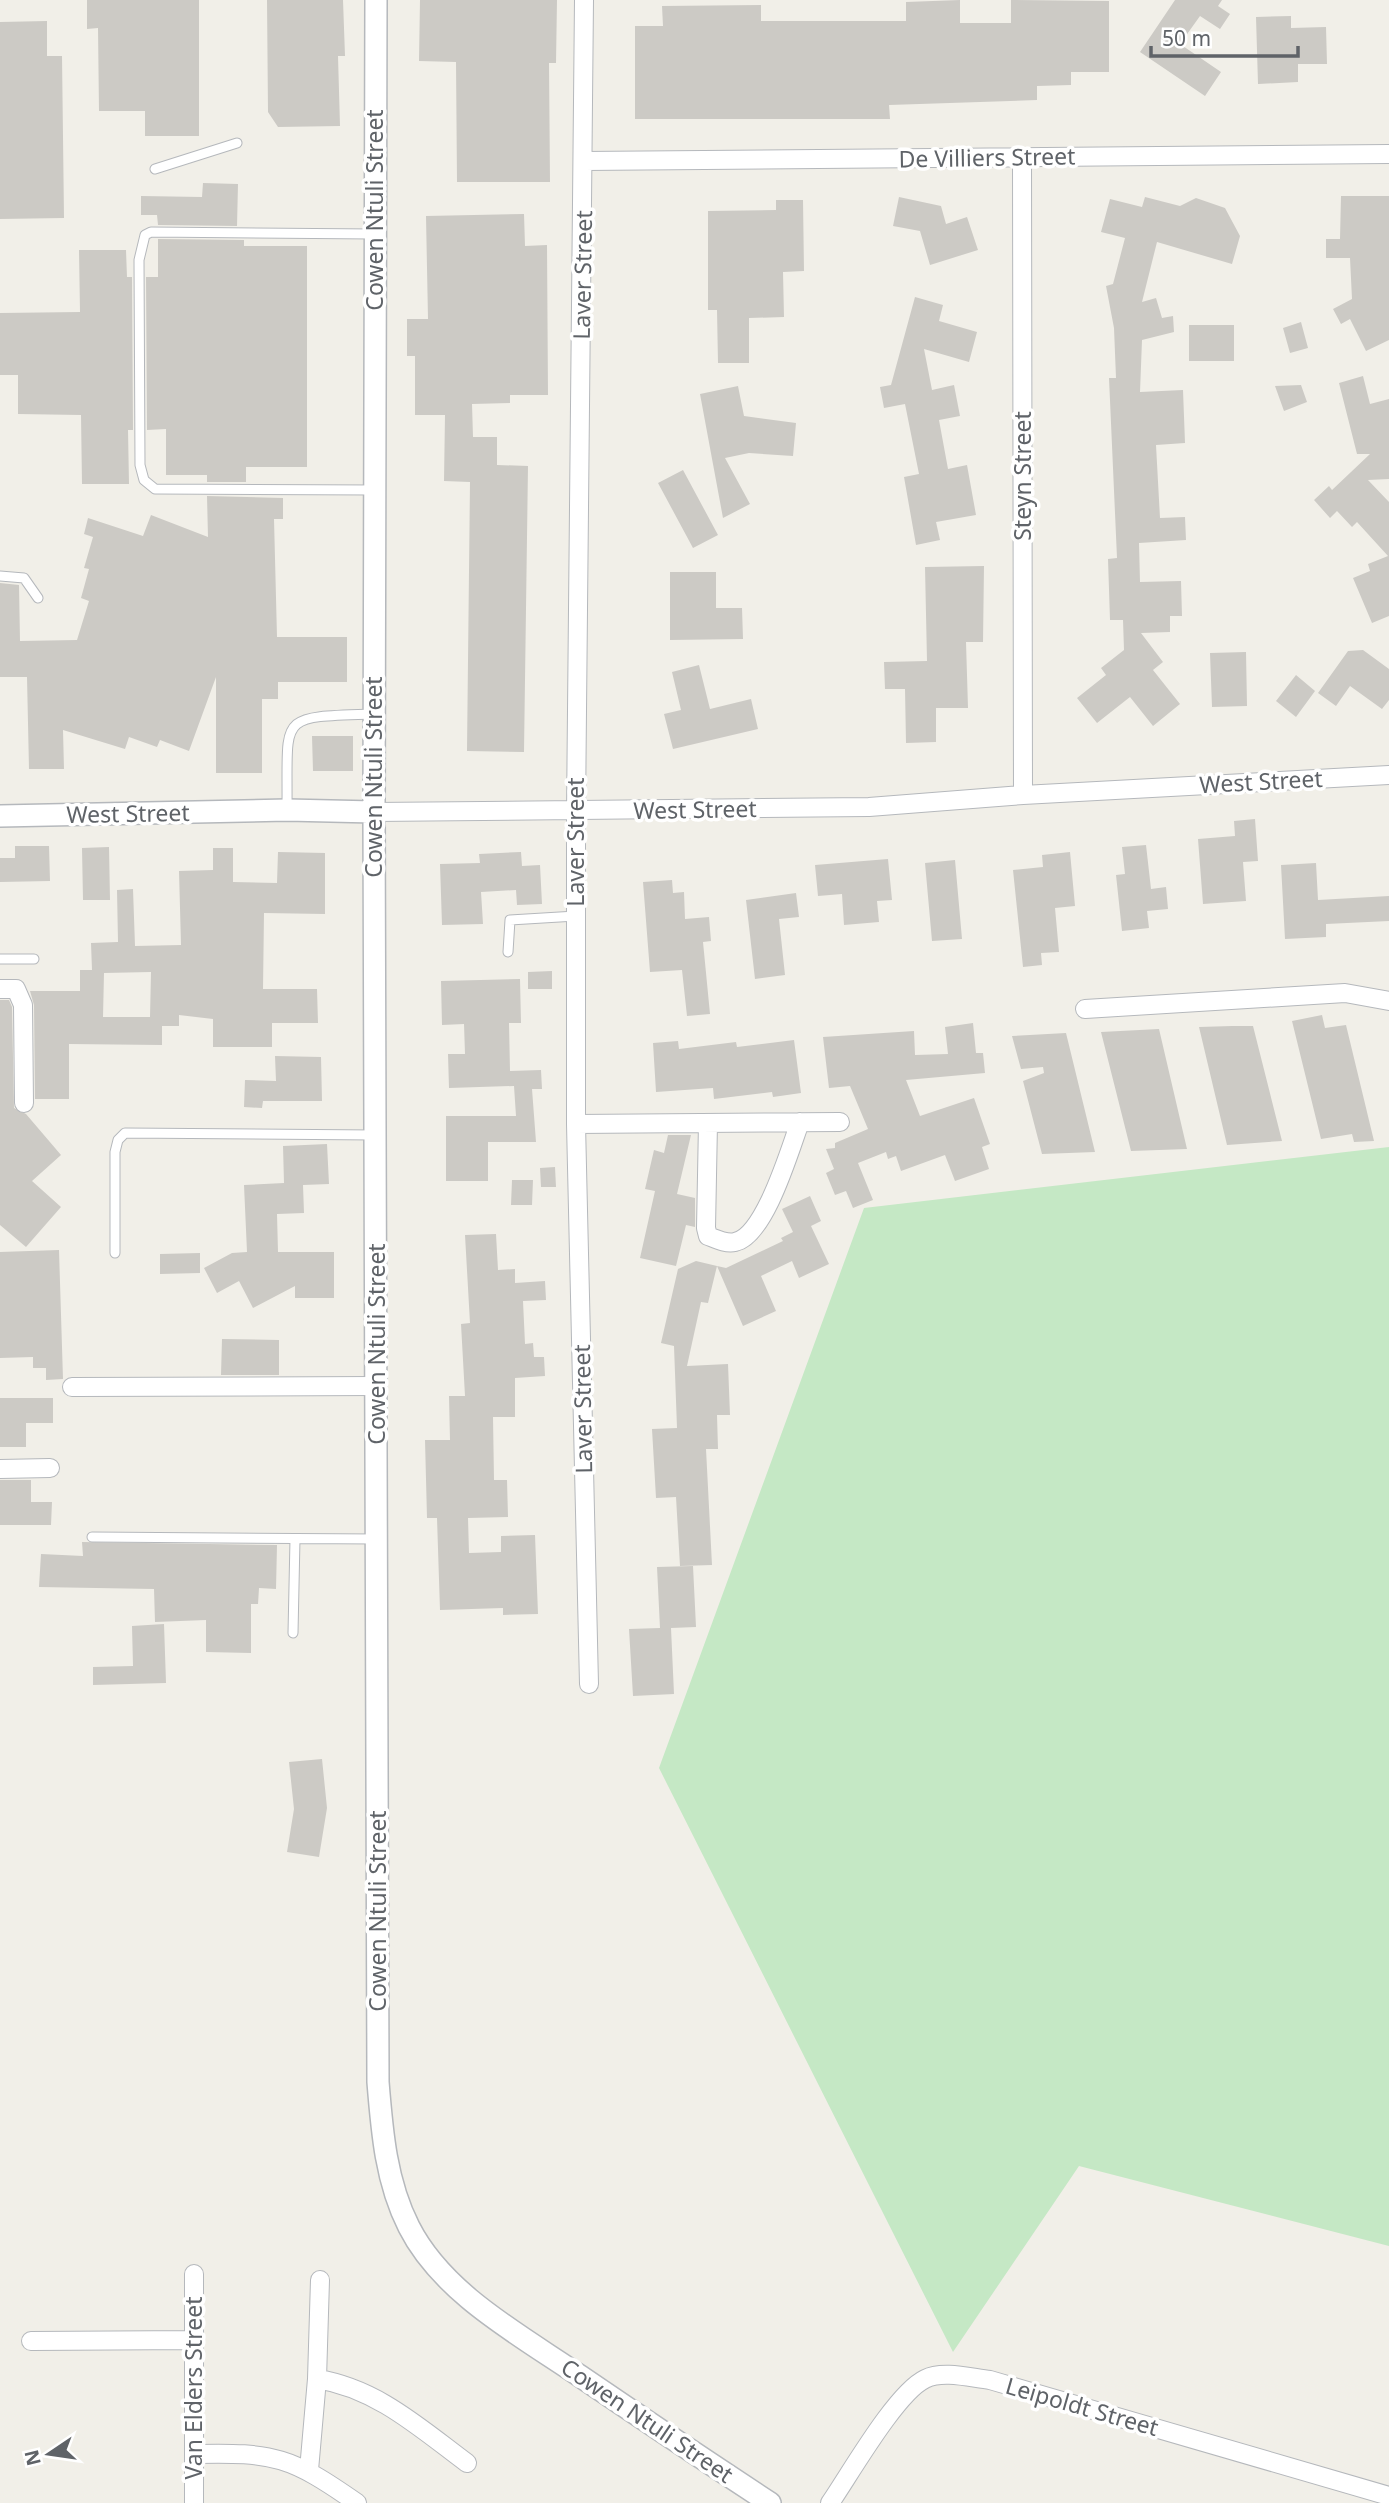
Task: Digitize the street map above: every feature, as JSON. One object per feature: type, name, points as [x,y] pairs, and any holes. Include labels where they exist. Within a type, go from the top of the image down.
[{"type":"street","name":"Cowen Ntuli Street","points":[[376,0],[373,812],[378,2082],[390,2179],[409,2228],[434,2263],[464,2294],[520,2335],[770,2503]]},
{"type":"street","name":"Laver Street","points":[[584,0],[576,813],[576,1124],[589,1684]]},
{"type":"street","name":"De Villiers Street","points":[[584,161],[1389,154]]},
{"type":"street","name":"Steyn Street","points":[[1022,157],[1023,795]]},
{"type":"street","name":"West Street","points":[[0,816],[287,810],[576,813],[869,807],[1023,795],[1389,775]]},
{"type":"street","points":[[0,989],[16,989],[23,1005],[24,1103]]},
{"type":"street","points":[[1085,1009],[1345,993],[1389,1001]]},
{"type":"street","points":[[708,1123],[706,1227],[708,1236],[734,1242],[745,1237],[772,1199],[800,1122]]},
{"type":"street","points":[[576,1124],[840,1122]]},
{"type":"street","points":[[72,1387],[377,1386]]},
{"type":"street","points":[[0,1469],[50,1468]]},
{"type":"street","name":"Van Elders Street","points":[[194,2274],[194,2503]]},
{"type":"street","points":[[309,2470],[317,2379],[320,2280]]},
{"type":"street","points":[[31,2341],[194,2340]]},
{"type":"street","name":"Leipoldt Street","points":[[830,2503],[897,2405],[927,2377],[943,2375],[990,2380],[1389,2496]]},
{"type":"street","points":[[317,2379],[345,2384],[397,2409],[467,2463]]},
{"type":"street","points":[[194,2454],[244,2453],[274,2456],[309,2470],[357,2503]]},
{"type":"lane","points":[[155,169],[237,143]]},
{"type":"lane","points":[[374,490],[155,489],[144,480],[140,465],[139,260],[145,235],[150,233],[375,234]]},
{"type":"lane","points":[[0,576],[24,578],[38,598]]},
{"type":"lane","points":[[287,810],[288,736],[293,724],[301,718],[315,715],[374,714]]},
{"type":"lane","points":[[508,952],[510,920],[576,916]]},
{"type":"lane","points":[[0,959],[34,959]]},
{"type":"lane","points":[[115,1254],[115,1152],[125,1133],[375,1135]]},
{"type":"lane","points":[[92,1537],[377,1539]]},
{"type":"lane","points":[[293,1633],[295,1539]]},
{"type":"green space","points":[[1389,1147],[1389,2246],[1079,2166],[953,2352],[659,1768],[864,1208]]},
{"type":"building","points":[[87,0],[199,0],[199,136],[145,136],[145,111],[99,111],[98,28],[87,29]]},
{"type":"building","points":[[267,0],[343,0],[345,56],[338,56],[340,126],[278,127],[268,112]]},
{"type":"building","points":[[420,0],[557,0],[556,63],[549,63],[550,182],[457,182],[456,62],[419,61]]},
{"type":"building","points":[[960,0],[960,23],[1011,23],[1011,0],[1109,1],[1109,72],[1071,72],[1071,85],[1037,86],[1037,100],[889,105],[890,119],[635,119],[635,26],[663,26],[662,6],[761,5],[761,21],[906,21],[906,2]]},
{"type":"building","points":[[1175,0],[1222,0],[1218,6],[1230,14],[1220,29],[1200,16],[1180,44],[1221,72],[1205,96],[1140,52]]},
{"type":"building","points":[[1291,16],[1291,28],[1326,27],[1327,64],[1298,64],[1298,82],[1258,84],[1256,17]]},
{"type":"building","points":[[47,21],[47,56],[62,56],[64,218],[0,219],[0,22]]},
{"type":"building","points":[[203,183],[238,184],[237,226],[158,225],[157,215],[141,215],[141,196],[202,197]]},
{"type":"building","points":[[1341,196],[1389,196],[1389,340],[1366,351],[1350,319],[1341,324],[1333,309],[1352,299],[1350,258],[1326,258],[1326,239],[1340,239]]},
{"type":"building","points":[[899,197],[941,206],[946,224],[967,217],[978,250],[930,265],[920,231],[893,226]]},
{"type":"building","points":[[1145,197],[1180,206],[1196,198],[1225,208],[1240,236],[1232,264],[1157,242],[1142,302],[1156,298],[1162,318],[1173,316],[1174,332],[1142,340],[1140,392],[1183,390],[1185,443],[1156,445],[1160,518],[1185,517],[1186,540],[1139,543],[1140,582],[1181,581],[1182,616],[1170,616],[1170,632],[1141,633],[1163,662],[1153,670],[1180,704],[1153,726],[1130,697],[1097,723],[1077,698],[1106,675],[1101,668],[1124,650],[1123,620],[1110,620],[1108,559],[1117,558],[1109,378],[1116,378],[1114,328],[1106,286],[1113,284],[1125,238],[1101,232],[1110,199],[1142,207]]},
{"type":"building","points":[[776,200],[803,200],[804,271],[783,272],[784,317],[749,318],[749,363],[718,363],[717,310],[708,310],[708,211],[776,210]]},
{"type":"building","points":[[524,214],[525,246],[547,245],[548,395],[510,395],[510,403],[472,404],[473,437],[497,437],[497,465],[528,466],[524,752],[467,751],[470,482],[444,481],[445,415],[415,415],[415,356],[407,356],[407,319],[428,319],[426,216]]},
{"type":"building","points":[[158,239],[244,240],[244,246],[307,246],[307,467],[246,467],[246,482],[207,482],[207,475],[166,475],[166,429],[147,430],[146,277],[158,277]]},
{"type":"building","points":[[79,250],[126,250],[127,277],[132,277],[133,430],[128,430],[129,484],[82,484],[81,415],[18,414],[18,375],[0,375],[0,313],[80,312]]},
{"type":"building","points":[[915,297],[943,305],[939,321],[977,332],[969,362],[924,349],[932,390],[954,385],[960,416],[939,420],[948,469],[967,465],[976,515],[936,522],[940,540],[916,545],[904,477],[919,474],[905,404],[884,408],[880,387],[891,385]]},
{"type":"building","points":[[1301,322],[1308,348],[1290,353],[1283,328]]},
{"type":"building","points":[[1189,325],[1234,325],[1234,361],[1189,361]]},
{"type":"building","points":[[1363,376],[1370,404],[1389,399],[1389,479],[1368,480],[1389,502],[1389,616],[1372,623],[1353,578],[1370,571],[1368,564],[1388,556],[1357,522],[1352,527],[1337,511],[1330,518],[1314,500],[1329,486],[1332,490],[1370,454],[1357,454],[1339,383]]},
{"type":"building","points":[[1301,385],[1307,402],[1284,411],[1275,386]]},
{"type":"building","points":[[738,386],[744,416],[796,423],[793,456],[749,453],[725,458],[750,504],[723,518],[700,394]]},
{"type":"building","points":[[683,470],[718,535],[693,548],[658,483]]},
{"type":"building","points":[[207,496],[283,498],[283,519],[274,519],[277,637],[347,637],[347,682],[278,682],[278,699],[262,699],[262,773],[216,773],[216,677],[189,751],[160,740],[157,747],[129,737],[125,749],[63,730],[64,769],[29,769],[27,677],[0,677],[0,583],[19,585],[20,641],[77,640],[89,601],[81,598],[89,569],[84,568],[93,537],[84,534],[88,518],[143,536],[151,515],[208,537]]},
{"type":"building","points":[[984,566],[983,642],[966,642],[968,708],[936,708],[936,742],[906,743],[905,689],[885,689],[884,662],[927,661],[925,567]]},
{"type":"building","points":[[670,572],[716,572],[716,608],[742,608],[743,639],[670,640]]},
{"type":"building","points":[[1363,650],[1389,669],[1389,700],[1382,709],[1350,686],[1336,706],[1318,693],[1348,651]]},
{"type":"building","points":[[1246,652],[1247,706],[1212,707],[1210,653]]},
{"type":"building","points":[[699,665],[710,709],[751,699],[758,729],[673,749],[664,714],[681,710],[672,672]]},
{"type":"building","points":[[1296,675],[1315,691],[1296,717],[1276,701]]},
{"type":"building","points":[[312,736],[353,736],[353,771],[313,771]]},
{"type":"building","points":[[1255,819],[1258,861],[1243,862],[1246,901],[1203,904],[1198,839],[1235,836],[1234,821]]},
{"type":"building","points":[[1146,845],[1151,889],[1166,887],[1168,909],[1147,911],[1149,928],[1122,931],[1116,875],[1125,874],[1122,847]]},
{"type":"building","points":[[15,846],[49,846],[50,881],[0,882],[0,858],[15,858]]},
{"type":"building","points":[[109,847],[110,900],[83,900],[82,848]]},
{"type":"building","points":[[213,848],[233,848],[233,882],[277,883],[278,852],[325,853],[325,914],[264,913],[263,989],[317,989],[318,1023],[272,1023],[272,1047],[213,1047],[213,1019],[179,1015],[179,1026],[162,1026],[162,1045],[69,1044],[69,1099],[35,1099],[34,1005],[30,991],[80,991],[80,970],[92,970],[91,943],[118,942],[117,890],[133,889],[135,946],[181,945],[179,871],[213,870]],"holes":[[[151,972],[150,1017],[103,1017],[104,973]]]},
{"type":"building","points":[[521,852],[522,866],[540,865],[542,904],[517,905],[516,890],[481,892],[483,924],[442,925],[440,864],[480,863],[479,854]]},
{"type":"building","points":[[1070,852],[1075,906],[1055,908],[1059,952],[1041,953],[1042,965],[1023,967],[1013,870],[1043,867],[1042,855]]},
{"type":"building","points":[[888,859],[892,900],[877,901],[879,922],[844,925],[842,894],[818,896],[815,865]]},
{"type":"building","points":[[955,860],[962,939],[932,941],[925,863]]},
{"type":"building","points":[[1316,863],[1318,900],[1389,896],[1389,921],[1326,924],[1326,937],[1285,939],[1281,865]]},
{"type":"building","points":[[672,880],[673,893],[684,892],[685,919],[709,917],[711,941],[703,942],[710,1014],[687,1016],[682,970],[650,972],[643,882]]},
{"type":"building","points":[[796,893],[799,917],[779,919],[785,975],[755,979],[746,900]]},
{"type":"building","points":[[552,971],[552,989],[528,989],[528,972]]},
{"type":"building","points":[[520,979],[521,1023],[509,1023],[510,1071],[541,1070],[542,1089],[532,1089],[536,1142],[488,1142],[488,1181],[446,1181],[446,1116],[516,1116],[514,1086],[449,1088],[448,1054],[465,1054],[464,1024],[442,1025],[441,981]]},
{"type":"building","points":[[0,1000],[9,1000],[12,1007],[14,1108],[26,1114],[61,1155],[32,1181],[61,1207],[26,1247],[0,1225]]},
{"type":"building","points":[[1322,1015],[1325,1028],[1346,1025],[1374,1141],[1354,1142],[1352,1134],[1321,1139],[1292,1021]]},
{"type":"building","points":[[973,1023],[976,1053],[983,1053],[985,1073],[906,1080],[920,1116],[974,1098],[990,1144],[982,1147],[989,1169],[955,1181],[945,1155],[901,1171],[896,1156],[888,1159],[886,1152],[858,1163],[873,1200],[853,1208],[846,1191],[835,1195],[826,1173],[834,1169],[826,1149],[835,1148],[835,1143],[868,1129],[850,1086],[829,1088],[823,1037],[914,1031],[915,1055],[948,1054],[945,1027]]},
{"type":"building","points":[[1253,1026],[1282,1141],[1227,1145],[1199,1027]]},
{"type":"building","points":[[1159,1029],[1187,1149],[1131,1151],[1101,1032]]},
{"type":"building","points":[[1066,1033],[1095,1152],[1042,1154],[1023,1081],[1044,1073],[1043,1067],[1021,1069],[1012,1036]]},
{"type":"building","points":[[794,1040],[801,1093],[773,1097],[772,1092],[714,1099],[713,1088],[656,1092],[653,1043],[678,1041],[679,1049],[736,1042],[737,1047]]},
{"type":"building","points":[[275,1056],[321,1057],[322,1101],[263,1101],[262,1108],[244,1107],[245,1080],[276,1081]]},
{"type":"building","points":[[668,1135],[691,1135],[677,1194],[695,1198],[695,1227],[686,1225],[676,1266],[640,1258],[655,1191],[645,1189],[654,1150],[664,1153]]},
{"type":"building","points":[[327,1144],[329,1184],[303,1185],[304,1213],[277,1214],[278,1252],[334,1252],[334,1298],[295,1298],[295,1286],[253,1308],[239,1281],[217,1293],[204,1268],[232,1253],[247,1252],[244,1185],[284,1183],[283,1146]]},
{"type":"building","points":[[555,1167],[556,1187],[541,1187],[540,1168]]},
{"type":"building","points":[[512,1180],[533,1180],[532,1205],[511,1205]]},
{"type":"building","points":[[810,1196],[821,1221],[811,1226],[829,1264],[799,1278],[792,1261],[761,1276],[776,1311],[743,1326],[717,1266],[726,1268],[783,1241],[781,1238],[793,1232],[782,1209]]},
{"type":"building","points":[[496,1234],[498,1270],[515,1269],[515,1283],[545,1281],[546,1300],[523,1301],[525,1344],[533,1343],[534,1357],[544,1357],[545,1376],[515,1378],[515,1417],[493,1417],[494,1480],[507,1480],[508,1517],[468,1518],[469,1553],[501,1552],[501,1536],[535,1535],[538,1614],[503,1615],[503,1608],[440,1610],[437,1518],[427,1518],[425,1440],[450,1440],[449,1396],[465,1396],[461,1324],[470,1323],[465,1235]]},
{"type":"building","points":[[59,1250],[63,1379],[46,1380],[46,1368],[33,1368],[33,1357],[0,1358],[0,1252]]},
{"type":"building","points":[[200,1253],[200,1273],[160,1274],[160,1254]]},
{"type":"building","points":[[696,1261],[717,1266],[708,1303],[701,1302],[687,1366],[728,1364],[730,1415],[717,1415],[718,1449],[706,1449],[712,1565],[680,1566],[676,1497],[656,1498],[652,1429],[677,1428],[674,1346],[661,1343],[678,1269]]},
{"type":"building","points":[[222,1339],[279,1340],[279,1375],[221,1375]]},
{"type":"building","points":[[0,1398],[53,1398],[53,1423],[26,1423],[26,1447],[0,1447]]},
{"type":"building","points":[[0,1480],[31,1480],[31,1502],[52,1502],[51,1525],[0,1525]]},
{"type":"building","points":[[82,1542],[277,1545],[276,1589],[259,1588],[258,1604],[251,1604],[251,1653],[206,1652],[206,1620],[155,1622],[154,1589],[39,1587],[41,1554],[83,1556]]},
{"type":"building","points":[[693,1566],[696,1627],[671,1628],[674,1694],[633,1696],[629,1629],[660,1628],[657,1567]]},
{"type":"building","points":[[164,1624],[166,1683],[93,1685],[93,1667],[133,1666],[132,1626]]},
{"type":"building","points":[[322,1759],[327,1808],[319,1857],[287,1852],[294,1809],[289,1762]]}]
